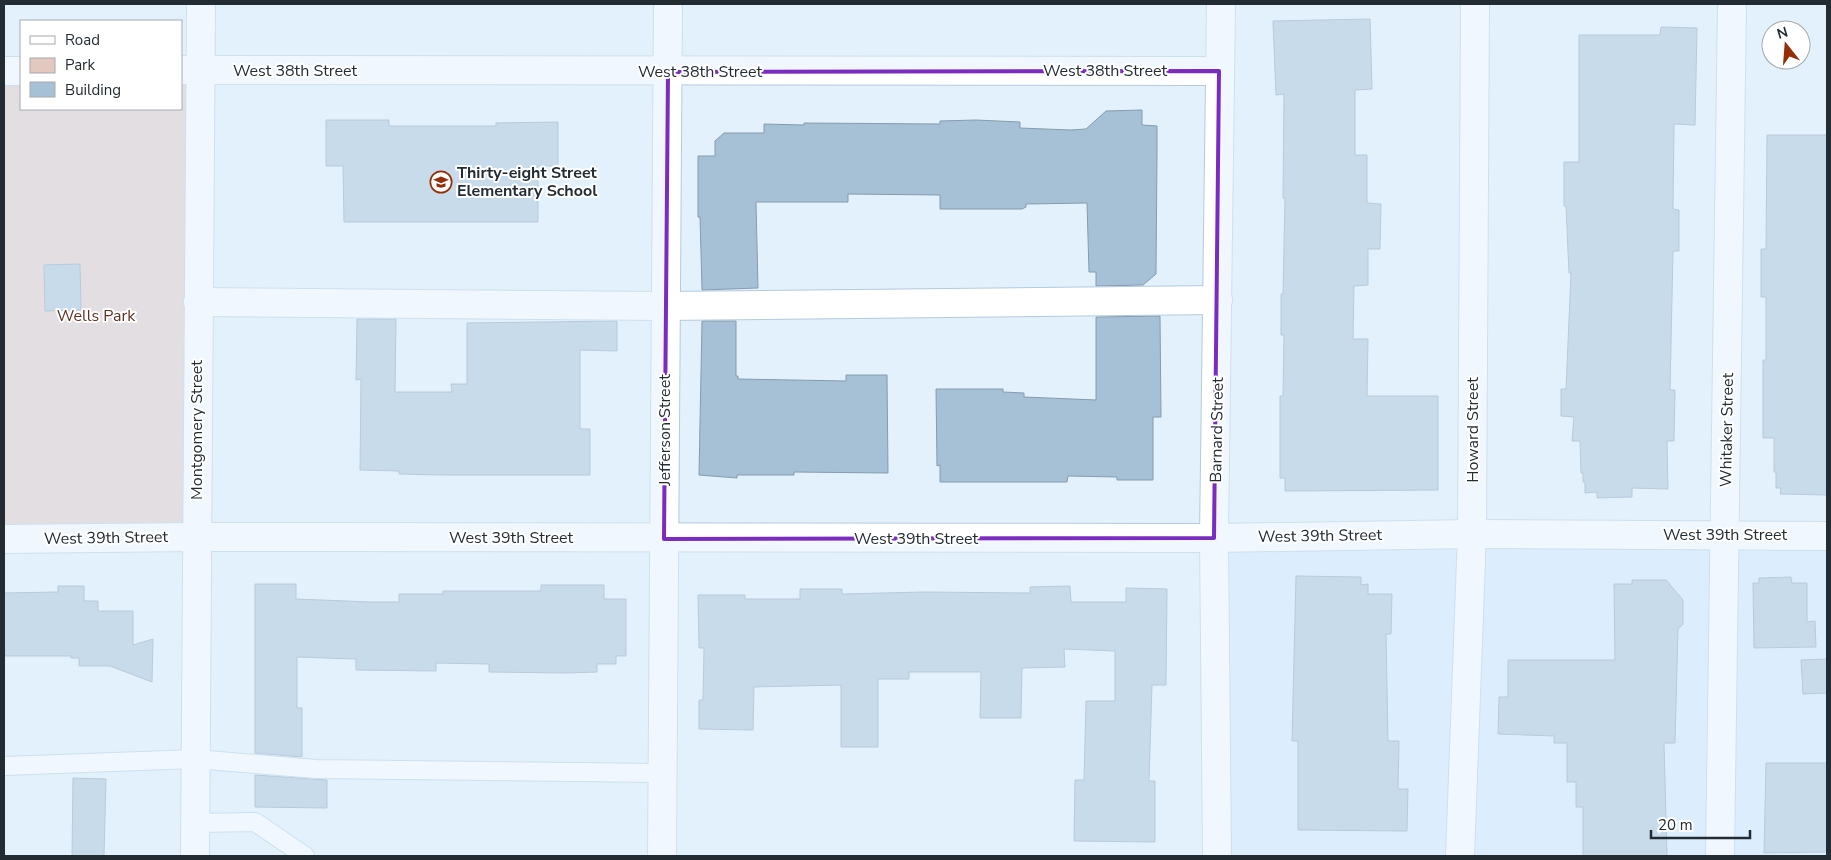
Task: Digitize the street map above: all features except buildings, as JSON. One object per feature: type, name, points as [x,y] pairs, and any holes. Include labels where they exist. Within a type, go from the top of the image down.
[{"type":"street","name":"Montgomery Street","points":[[195,856],[198,302],[190,70],[201,4]]},
{"type":"street","name":"Jefferson Street","points":[[662,856],[668,4]]},
{"type":"street","name":"Barnard Street","points":[[1217,856],[1214,538],[1221,4]]},
{"type":"street","name":"Howard Street","points":[[1460,856],[1472,534],[1475,4]]},
{"type":"street","name":"Whitaker Street","points":[[1720,856],[1732,4]]},
{"type":"street","name":"West 38th Street","points":[[190,70],[668,72],[1219,71]]},
{"type":"street","points":[[4,71],[20,71]]},
{"type":"street","points":[[198,302],[666,305],[1218,300]]},
{"type":"street","name":"West 39th Street","points":[[4,539],[196,537],[664,539],[1214,538],[1472,534],[1827,536]]},
{"type":"lane","points":[[4,766],[195,759],[316,769],[663,773]]},
{"type":"lane","points":[[196,822],[255,822],[305,856]]},
{"type":"highlighted area","points":[[1219,71],[1214,538],[664,539],[668,72]]},
{"type":"shaded area","points":[[1827,532],[1827,856],[1220,856],[1214,538]]},
{"type":"green space","name":"Wells Park","points":[[4,79],[20,79],[20,110],[182,110],[182,79],[190,79],[187,523],[4,524]]},
{"type":"place","name":"Thirty-eight Street Elementary School","points":[[441,182]]}]
